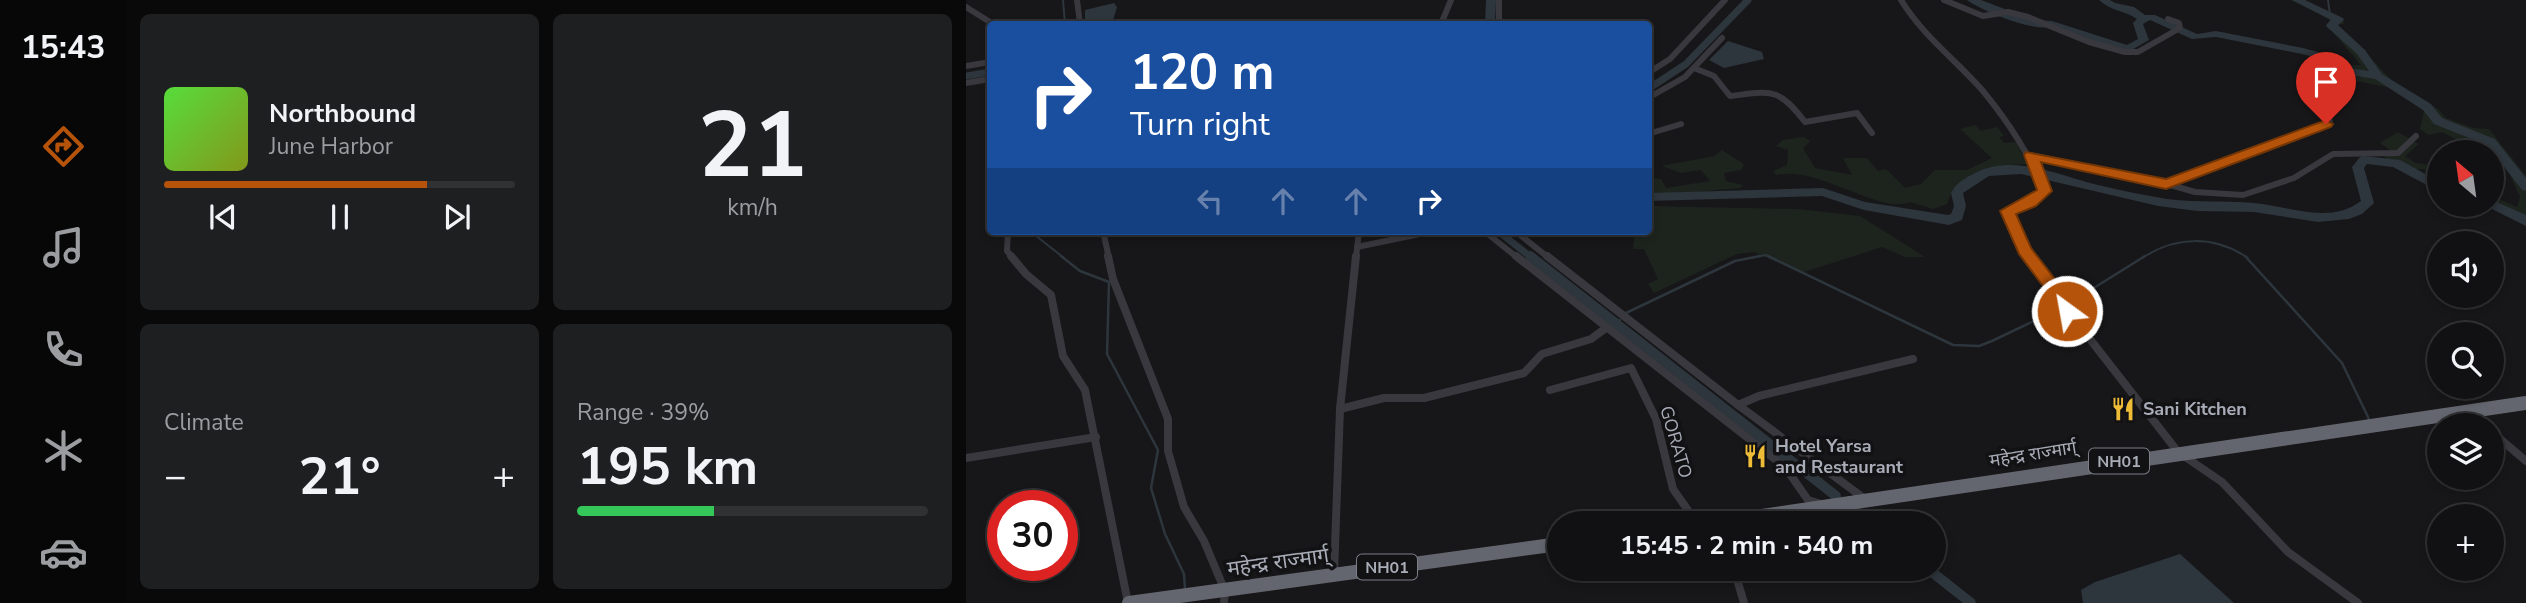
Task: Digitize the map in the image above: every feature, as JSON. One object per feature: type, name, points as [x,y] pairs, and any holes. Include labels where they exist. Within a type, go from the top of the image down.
[{"type":"highway","name":"महेन्द्र राज्मार्ग्","points":[[1788,511],[2526,403]]},
{"type":"highway","name":"महेन्द्र राज्मार्ग्","points":[[1128,603],[1221,595],[1334,575],[1547,546]]},
{"type":"street","points":[[1077,0],[1080,21]]},
{"type":"street","points":[[1442,21],[1451,0]]},
{"type":"street","points":[[1499,0],[1499,21]]},
{"type":"street","points":[[1652,71],[1670,60],[1725,0]]},
{"type":"street","points":[[1901,0],[1916,24],[1982,90],[2031,155],[2045,191],[2041,197],[2008,211],[2025,250],[2066,307],[2178,452],[2222,482],[2288,552],[2358,603]]},
{"type":"street","points":[[1944,0],[1983,16],[2002,12],[2057,27],[2081,39],[2125,52],[2138,52],[2176,30],[2179,23],[2168,19]]},
{"type":"street","points":[[966,7],[988,21]]},
{"type":"street","points":[[1652,95],[1694,68],[1722,38]]},
{"type":"street","points":[[966,66],[987,62]]},
{"type":"street","points":[[1694,68],[1714,76],[1730,96],[1757,92],[1784,96],[1805,122],[1857,113],[1872,133]]},
{"type":"street","points":[[966,83],[987,80]]},
{"type":"street","points":[[2166,184],[2330,121]]},
{"type":"street","points":[[1652,133],[1681,124]]},
{"type":"street","points":[[2031,155],[2194,192],[2242,195],[2294,178],[2333,153],[2398,153],[2416,136]]},
{"type":"street","points":[[1008,235],[1007,251],[1026,274],[1051,295],[1063,356],[1086,390],[1128,603]]},
{"type":"street","points":[[1104,235],[1113,279],[1168,419],[1168,451],[1184,507],[1204,541],[1221,595]]},
{"type":"street","points":[[1334,575],[1340,409],[1358,235]]},
{"type":"street","points":[[1357,247],[1415,235]]},
{"type":"street","points":[[1489,235],[1785,467],[1808,500],[1825,505]]},
{"type":"street","points":[[1520,235],[1738,405],[1865,499]]},
{"type":"street","points":[[1340,409],[1384,398],[1424,398],[1524,373],[1542,354],[1591,339],[1606,328]]},
{"type":"street","points":[[1738,405],[1759,396],[1913,359]]},
{"type":"street","name":"GORATO","points":[[1550,390],[1631,368],[1656,419],[1673,489],[1689,511]]},
{"type":"street","points":[[966,458],[1096,437]]},
{"type":"street","points":[[2504,442],[2526,461]]},
{"type":"street","points":[[1738,581],[1744,603]]},
{"type":"shaded area","points":[[2290,0],[2302,0],[2343,19],[2344,24],[2335,25],[2352,38],[2393,82],[2438,109],[2446,118],[2473,128],[2489,129],[2498,140],[2457,140],[2442,132],[2429,135],[2420,129],[2424,111],[2392,88],[2341,78],[2311,65],[2307,53],[2317,52],[2330,66],[2361,65],[2327,25],[2330,19]]},
{"type":"shaded area","points":[[1114,3],[1117,7],[1113,21],[1085,21],[1085,10]]},
{"type":"shaded area","points":[[1728,41],[1762,52],[1764,59],[1724,68],[1709,60]]},
{"type":"shaded area","points":[[1975,125],[1981,131],[1997,127],[2004,136],[1999,137],[2004,143],[2016,142],[2027,164],[1979,172],[1959,184],[1947,204],[1933,209],[1910,202],[1882,202],[1810,177],[1776,175],[1773,171],[1787,165],[1788,150],[1776,146],[1783,140],[1804,137],[1810,141],[1803,148],[1815,168],[1852,175],[1843,158],[1867,158],[1878,171],[1886,169],[1905,188],[1921,184],[1935,170],[1967,170],[1992,158],[1960,129]]},
{"type":"shaded area","points":[[2398,132],[2419,144],[2405,156],[2416,163],[2427,165],[2427,170],[2386,160],[2385,156],[2391,151],[2380,143]]},
{"type":"shaded area","points":[[2504,148],[2526,176],[2526,218],[2504,208],[2504,201],[2517,207],[2520,197],[2504,166]]},
{"type":"shaded area","points":[[1722,150],[1744,164],[1741,170],[1724,173],[1726,181],[1743,185],[1740,188],[1652,196],[1652,178],[1661,179],[1666,188],[1710,181],[1701,170],[1681,173],[1662,166],[1714,156]]},
{"type":"shaded area","points":[[1652,206],[1797,209],[1860,216],[1925,257],[1905,257],[1882,247],[1801,273],[1754,252],[1737,254],[1654,293],[1648,284],[1658,279],[1644,249],[1633,249],[1635,235],[1652,235]]},
{"type":"shaded area","points":[[2180,554],[2234,603],[2083,603],[2081,590],[2095,582]]},
{"type":"waterway","points":[[1063,0],[1065,21]]},
{"type":"waterway","points":[[1490,21],[1491,0]]},
{"type":"waterway","points":[[1652,86],[1686,64],[1748,0]]},
{"type":"waterway","points":[[1972,0],[2021,20],[2045,25]]},
{"type":"waterway","points":[[2104,0],[2112,6],[2130,9],[2143,18]]},
{"type":"waterway","points":[[2297,0],[2339,20],[2331,25],[2361,52],[2378,76]]},
{"type":"waterway","points":[[2328,0],[2330,15]]},
{"type":"waterway","points":[[2048,23],[2128,49],[2144,40],[2138,23],[2151,17],[2196,37],[2216,34],[2303,51],[2314,54],[2332,69],[2378,76]]},
{"type":"waterway","points":[[966,76],[987,72]]},
{"type":"waterway","points":[[2378,76],[2427,107],[2438,121],[2491,142],[2526,187]]},
{"type":"waterway","points":[[1652,197],[1823,192],[1864,206],[1949,220],[1957,217],[1960,206],[1956,196],[1962,187],[1986,173],[2003,169],[2039,173],[2118,194],[2166,203],[2254,208],[2332,218],[2345,216],[2368,203],[2358,167],[2364,160],[2396,163],[2427,181]]},
{"type":"waterway","points":[[2504,210],[2526,221]]},
{"type":"waterway","points":[[1035,235],[1064,258]]},
{"type":"waterway","points":[[1503,235],[1532,258]]},
{"type":"waterway","points":[[2142,258],[2168,245],[2195,241],[2222,245],[2245,256]]},
{"type":"waterway","points":[[1061,256],[1080,271],[1109,282],[1107,354],[1158,450],[1151,488],[1165,534],[1184,574],[1185,589]]},
{"type":"waterway","points":[[1530,256],[1836,496]]},
{"type":"waterway","points":[[1626,313],[1735,261],[1760,256]]},
{"type":"waterway","points":[[1751,258],[1768,256]]},
{"type":"waterway","points":[[1768,256],[1953,345],[1979,346],[2065,306],[2145,256]]},
{"type":"waterway","points":[[1768,256],[1772,258]]},
{"type":"waterway","points":[[2245,256],[2342,363],[2369,419]]},
{"type":"waterway","points":[[1616,323],[1620,320]]},
{"type":"waterway","points":[[1943,581],[1971,603]]},
{"type":"place","name":"Sani Kitchen","points":[[2123,409]]},
{"type":"place","name":"Hotel Yarsa and Restaurant","points":[[1755,456]]},
{"type":"route","points":[[2067,311],[2066,304],[2025,250],[2008,211],[2041,197],[2045,191],[2031,155],[2166,184],[2326,124]]}]
